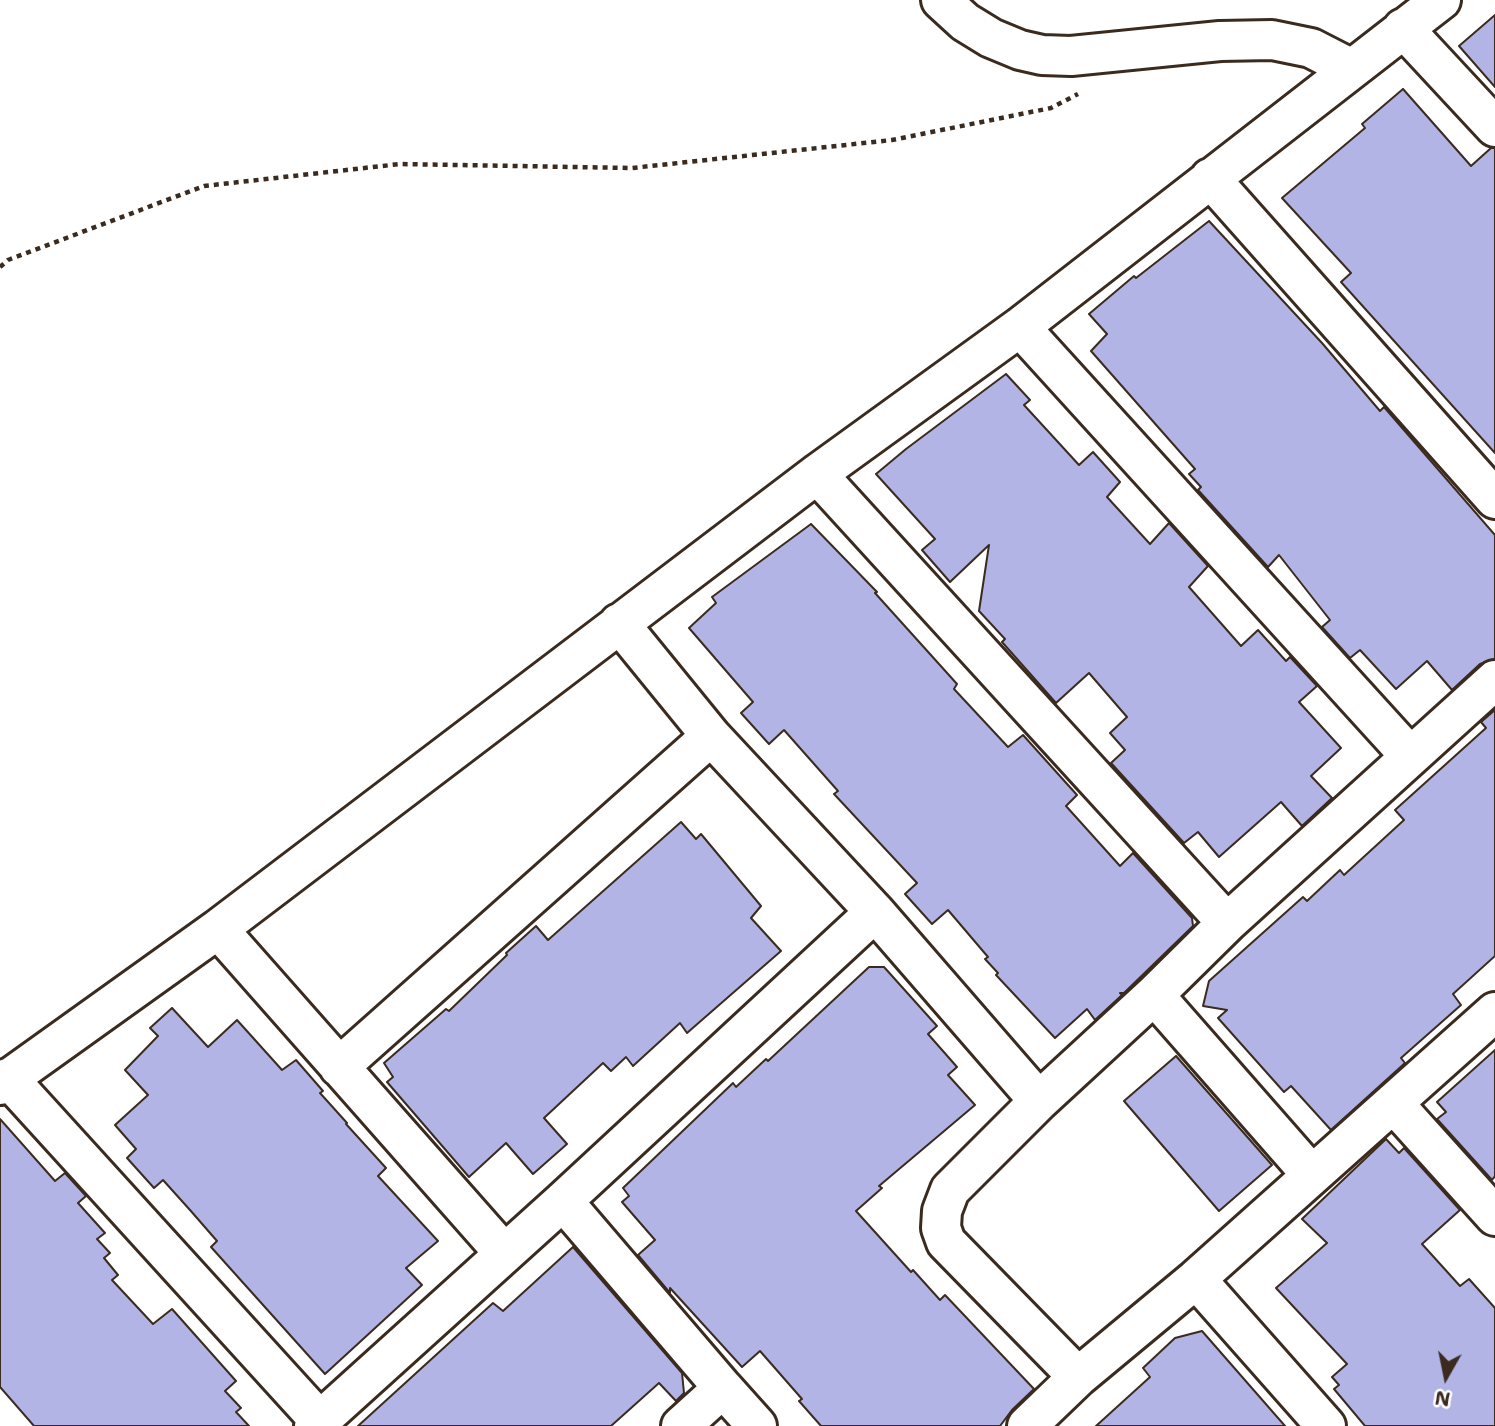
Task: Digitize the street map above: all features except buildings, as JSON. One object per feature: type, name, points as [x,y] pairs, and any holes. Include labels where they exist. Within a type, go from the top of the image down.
[{"type":"street","points":[[940,0],[965,22],[991,38],[1020,50],[1042,55],[1071,56],[1220,40],[1272,40],[1311,48],[1350,68]]},
{"type":"street","points":[[875,912],[563,1201],[317,1423],[4,1082],[218,929],[817,474],[1020,327],[1350,68],[1441,0]]},
{"type":"street","points":[[1403,28],[1495,127]]},
{"type":"street","points":[[1210,178],[1495,499]]},
{"type":"street","points":[[1020,327],[1410,756]]},
{"type":"street","points":[[817,474],[1227,923]]},
{"type":"street","points":[[619,623],[711,736],[875,912],[1039,1101]]},
{"type":"street","points":[[1078,1377],[946,1242],[941,1228],[942,1211],[950,1190],[1039,1101],[1227,923],[1495,680]]},
{"type":"street","points":[[339,1067],[711,736]]},
{"type":"street","points":[[218,929],[504,1253]]},
{"type":"street","points":[[1154,995],[1311,1174]]},
{"type":"street","points":[[1027,1426],[1078,1377],[1196,1279],[1495,1012]]},
{"type":"street","points":[[1394,1104],[1495,1216]]},
{"type":"street","points":[[563,1201],[757,1426]]},
{"type":"street","points":[[1196,1279],[1326,1426]]},
{"type":"street","points":[[681,1426],[723,1388]]},
{"type":"path","points":[[0,267],[8,260],[204,186],[400,164],[632,168],[892,140],[1051,108],[1086,90]]}]
